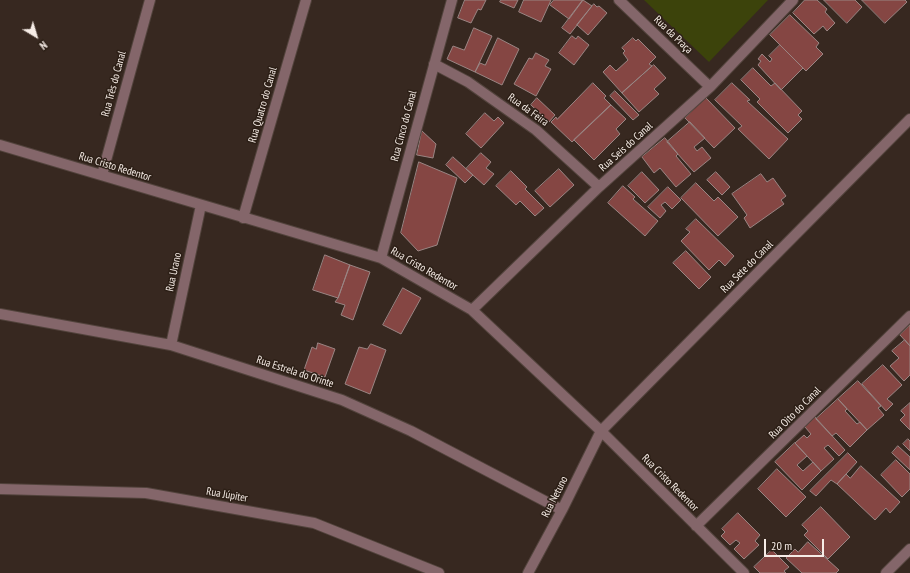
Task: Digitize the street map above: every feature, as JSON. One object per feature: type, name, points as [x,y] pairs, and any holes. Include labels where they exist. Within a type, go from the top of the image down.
[{"type":"street","name":"Rua Três do Canal","points":[[102,175],[150,0]]},
{"type":"street","name":"Rua Quatro do Canal","points":[[243,218],[306,0]]},
{"type":"street","name":"Rua Cinco do Canal","points":[[381,258],[452,0]]},
{"type":"street","name":"Rua da Praça","points":[[619,0],[710,87]]},
{"type":"street","name":"Rua Seis do Canal","points":[[472,310],[599,188],[710,87],[793,0]]},
{"type":"street","name":"Rua da Feira","points":[[434,64],[468,82],[536,130],[599,188]]},
{"type":"street","name":"Rua Sete do Canal","points":[[601,431],[910,119]]},
{"type":"street","name":"Rua Cristo Redentor","points":[[0,145],[381,258],[472,310],[601,431],[744,573]]},
{"type":"street","name":"Rua Urano","points":[[171,345],[201,205]]},
{"type":"street","name":"Rua Estrela do Orinte","points":[[0,314],[171,345],[342,400],[411,431],[562,510]]},
{"type":"street","name":"Rua Oito do Canal","points":[[696,526],[910,316]]},
{"type":"street","name":"Rua Netuno","points":[[528,573],[562,510],[601,431]]},
{"type":"street","name":"Rua Júpiter","points":[[0,489],[146,493],[314,523],[439,573]]},
{"type":"street","points":[[886,573],[910,549]]},
{"type":"green space","points":[[644,0],[768,0],[709,62]]},
{"type":"building","points":[[465,0],[486,0],[481,10],[478,9],[471,23],[458,18]]},
{"type":"building","points":[[501,0],[518,0],[514,8],[500,2]]},
{"type":"building","points":[[524,0],[551,0],[541,22],[519,12]]},
{"type":"building","points":[[554,0],[583,0],[569,19],[550,5]]},
{"type":"building","points":[[583,0],[592,6],[570,34],[562,28]]},
{"type":"building","points":[[805,0],[817,0],[827,9],[825,12],[835,23],[827,31],[823,26],[814,34],[793,13]]},
{"type":"building","points":[[824,0],[855,0],[862,7],[847,23]]},
{"type":"building","points":[[862,0],[905,0],[907,2],[885,23]]},
{"type":"building","points":[[594,4],[597,7],[599,6],[607,13],[588,35],[577,25]]},
{"type":"building","points":[[790,15],[819,43],[816,47],[823,54],[806,71],[770,35]]},
{"type":"building","points":[[474,28],[492,36],[475,72],[447,59],[453,46],[464,50]]},
{"type":"building","points":[[572,36],[576,39],[578,36],[589,45],[574,65],[559,53]]},
{"type":"building","points":[[498,38],[519,49],[502,85],[475,72],[480,63],[485,65]]},
{"type":"building","points":[[633,38],[636,41],[638,39],[656,57],[649,64],[652,66],[622,93],[603,72],[610,65],[616,71],[628,60],[623,53],[625,51],[622,48]]},
{"type":"building","points":[[780,45],[803,68],[781,90],[758,65],[761,61],[758,59],[762,54],[770,62],[772,59],[769,56]]},
{"type":"building","points":[[536,53],[549,60],[545,66],[551,69],[536,96],[514,84],[529,58],[532,59]]},
{"type":"building","points":[[654,65],[666,78],[654,89],[659,94],[639,112],[622,93]]},
{"type":"building","points":[[753,68],[771,86],[775,83],[802,111],[798,115],[802,119],[788,133],[757,102],[760,99],[741,80]]},
{"type":"building","points":[[593,83],[606,96],[604,98],[611,105],[572,142],[551,122],[556,117],[557,119]]},
{"type":"building","points":[[732,83],[750,100],[747,101],[788,139],[769,159],[738,129],[742,126],[715,100]]},
{"type":"building","points":[[615,91],[639,115],[633,120],[610,96]]},
{"type":"building","points":[[537,98],[555,115],[549,122],[531,105]]},
{"type":"building","points":[[706,98],[735,128],[714,148],[685,118]]},
{"type":"building","points":[[611,105],[626,119],[616,129],[620,134],[594,160],[574,140]]},
{"type":"building","points":[[485,113],[494,121],[498,117],[504,123],[481,148],[466,134]]},
{"type":"building","points":[[690,122],[705,138],[694,147],[697,151],[702,147],[711,158],[694,172],[667,142]]},
{"type":"building","points":[[422,131],[436,144],[433,158],[417,155]]},
{"type":"building","points":[[665,138],[678,154],[676,156],[691,174],[676,187],[660,168],[654,173],[642,157]]},
{"type":"building","points":[[481,153],[491,162],[486,168],[494,174],[484,185],[466,169]]},
{"type":"building","points":[[453,157],[473,175],[465,183],[446,165]]},
{"type":"building","points":[[419,162],[457,178],[437,245],[418,251],[401,233]]},
{"type":"building","points":[[559,169],[574,185],[550,207],[535,191]]},
{"type":"building","points":[[511,171],[527,187],[525,189],[544,208],[535,216],[520,201],[516,205],[496,186]]},
{"type":"building","points":[[642,172],[659,190],[645,203],[628,186]]},
{"type":"building","points":[[716,172],[730,187],[722,195],[707,180]]},
{"type":"building","points":[[761,174],[767,182],[773,178],[786,196],[781,200],[784,204],[750,228],[744,218],[747,215],[732,194]]},
{"type":"building","points":[[696,183],[714,201],[718,197],[738,217],[718,236],[681,198]]},
{"type":"building","points":[[623,186],[635,197],[633,199],[658,221],[645,236],[608,203]]},
{"type":"building","points":[[668,187],[681,200],[672,209],[665,202],[661,205],[666,211],[660,218],[648,207]]},
{"type":"building","points":[[696,219],[734,256],[725,266],[719,260],[709,270],[681,241],[690,232],[686,229]]},
{"type":"building","points":[[686,251],[711,277],[699,289],[673,263]]},
{"type":"building","points":[[325,255],[350,265],[338,298],[313,290]]},
{"type":"building","points":[[350,265],[370,272],[353,320],[341,315],[345,305],[335,302],[338,298]]},
{"type":"building","points":[[403,288],[421,298],[401,334],[383,325]]},
{"type":"building","points":[[910,325],[910,346],[900,335]]},
{"type":"building","points":[[905,340],[910,346],[910,375],[904,381],[890,366],[899,358],[892,351]]},
{"type":"building","points":[[318,343],[335,349],[325,377],[304,370],[312,347],[316,349]]},
{"type":"building","points":[[371,344],[386,350],[370,394],[345,384],[359,347],[367,349]]},
{"type":"building","points":[[883,365],[902,385],[887,399],[893,404],[886,411],[862,384]]},
{"type":"building","points":[[858,381],[881,406],[878,408],[884,415],[867,430],[838,399]]},
{"type":"building","points":[[838,399],[847,409],[845,411],[857,424],[860,422],[867,430],[850,447],[836,433],[832,436],[816,419]]},
{"type":"building","points":[[910,403],[910,430],[900,420],[905,415],[901,411]]},
{"type":"building","points":[[815,417],[845,450],[839,456],[828,445],[824,448],[834,459],[821,471],[795,443],[804,435],[807,438],[811,434],[805,427]]},
{"type":"building","points":[[908,439],[910,441],[910,451],[903,444]]},
{"type":"building","points":[[795,443],[807,456],[797,465],[803,471],[813,462],[821,471],[802,490],[775,462]]},
{"type":"building","points":[[898,446],[910,457],[910,470],[892,453]]},
{"type":"building","points":[[848,453],[857,462],[837,484],[831,480],[816,496],[810,491]]},
{"type":"building","points":[[896,460],[910,474],[910,489],[902,497],[881,475]]},
{"type":"building","points":[[861,466],[900,502],[890,513],[886,508],[875,520],[837,484],[846,474],[850,478]]},
{"type":"building","points":[[777,469],[806,497],[786,517],[758,489]]},
{"type":"building","points":[[821,507],[850,537],[828,559],[804,535],[808,531],[802,525]]},
{"type":"building","points":[[738,513],[760,535],[755,541],[759,545],[744,559],[734,549],[740,543],[736,540],[730,545],[721,536],[725,532],[722,529]]},
{"type":"building","points":[[808,542],[839,570],[836,573],[802,573],[786,558],[795,549],[798,552]]},
{"type":"building","points":[[772,550],[789,567],[784,571],[786,573],[760,573],[754,567]]}]
